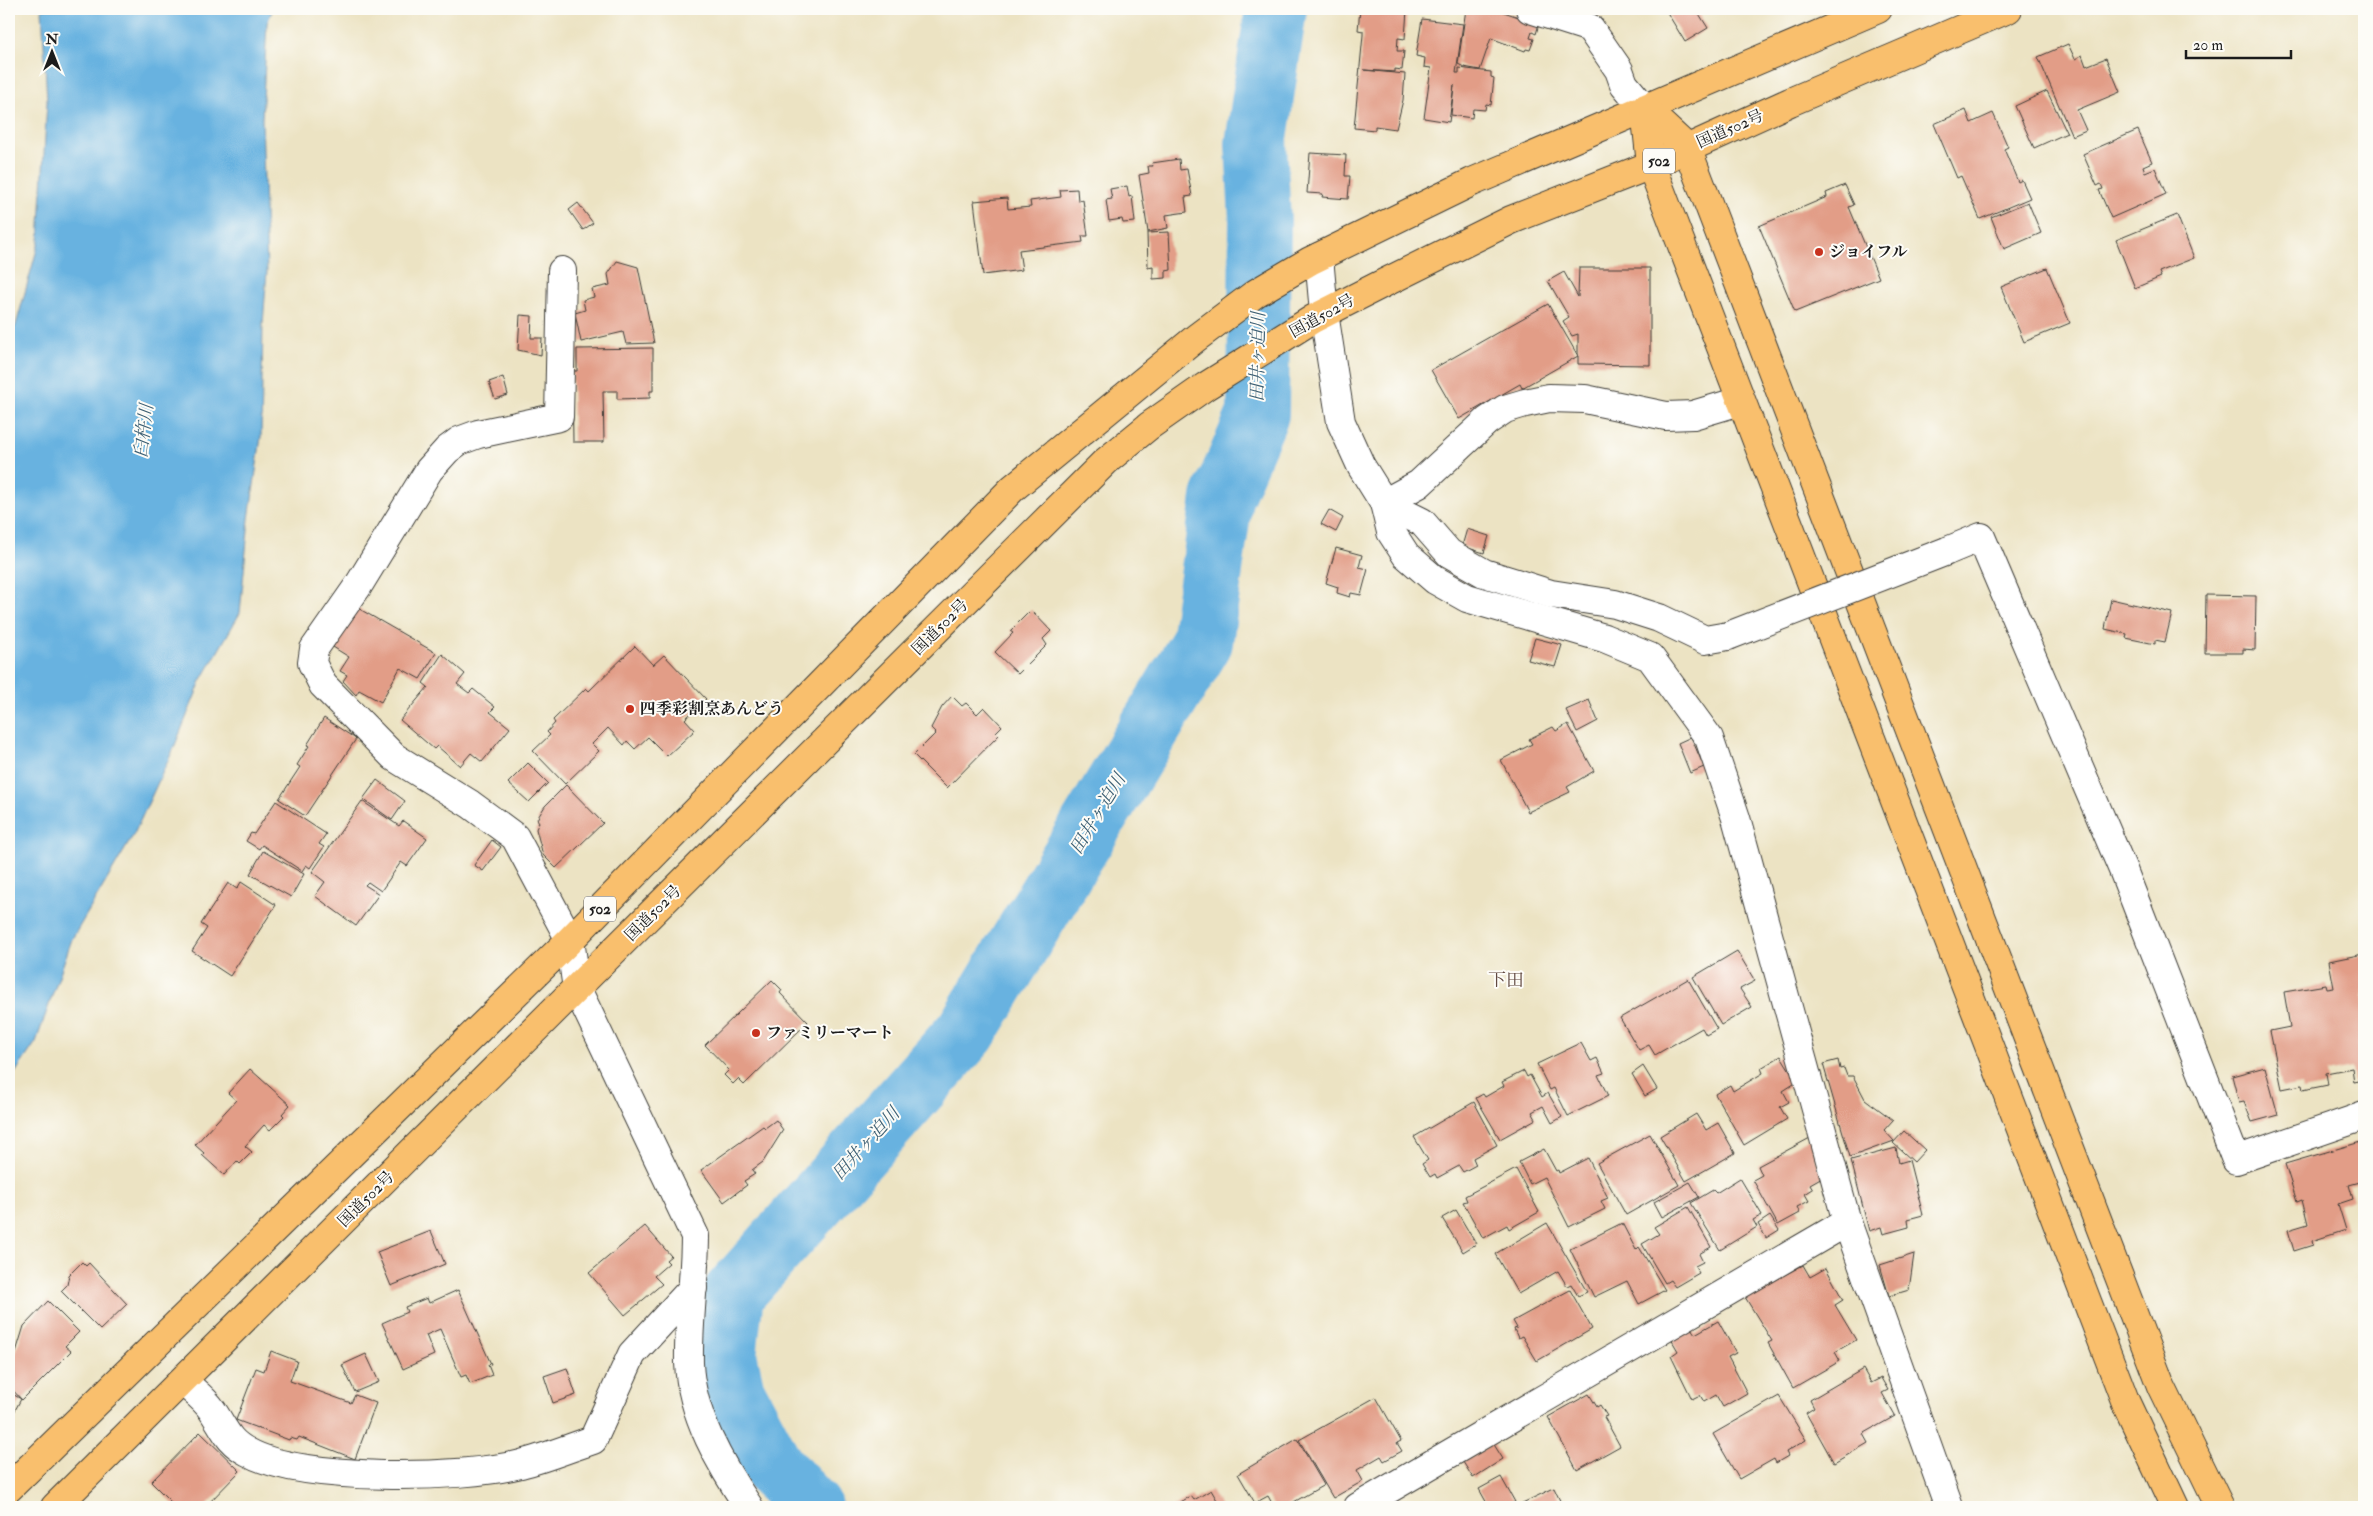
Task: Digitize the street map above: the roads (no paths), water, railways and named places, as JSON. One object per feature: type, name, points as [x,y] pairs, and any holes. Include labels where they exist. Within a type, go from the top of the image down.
[{"type":"highway","name":"502","points":[[9,1488],[570,940],[1013,488],[1196,338],[1256,293],[1314,259],[1472,182],[1878,9]]},
{"type":"highway","name":"国道502号","points":[[55,1507],[1105,462],[1149,426],[1206,386],[1318,316],[1511,220],[1651,165],[1686,148],[2008,9]]},
{"type":"highway","points":[[1645,109],[1686,148],[2154,1368],[2220,1507]]},
{"type":"highway","points":[[1645,109],[1651,165],[1740,401],[2126,1403],[2175,1507]]},
{"type":"street","points":[[1530,9],[1590,28],[1619,70],[1624,84],[1645,109]]},
{"type":"street","points":[[1314,259],[1318,316],[1341,422],[1361,466],[1384,503],[1392,532],[1406,555],[1435,580],[1467,598],[1604,638],[1650,657],[1709,738],[1736,818],[1847,1222],[1949,1507]]},
{"type":"street","points":[[562,271],[559,417],[478,434],[459,441],[447,450],[429,470],[358,586],[314,649],[312,663],[323,685],[394,758],[470,804],[515,837],[570,940],[576,989],[695,1236],[689,1364],[694,1394],[711,1441],[730,1480],[748,1507]]},
{"type":"street","points":[[1384,503],[1419,484],[1487,421],[1505,409],[1525,403],[1549,398],[1585,399],[1666,416],[1693,415],[1740,401]]},
{"type":"street","points":[[1384,503],[1422,522],[1449,552],[1484,574],[1551,594],[1616,604],[1659,618],[1705,640],[1728,636],[1980,537],[2123,870],[2236,1160],[2364,1116]]},
{"type":"street","points":[[1358,1507],[1847,1222]]},
{"type":"street","points":[[183,1380],[211,1408],[228,1438],[249,1453],[275,1463],[351,1474],[454,1474],[520,1464],[593,1440],[632,1354],[693,1288]]},
{"type":"water","name":"臼杵川","points":[[42,9],[273,9],[267,23],[262,120],[267,271],[263,324],[261,437],[249,519],[240,613],[201,681],[173,750],[134,834],[72,939],[36,1042],[9,1082],[9,338],[16,325],[39,242],[47,101]]},
{"type":"waterway","name":"田井ヶ迫川","points":[[811,1507],[774,1468],[734,1392],[726,1355],[733,1294],[966,1032],[1202,642],[1222,498],[1258,414],[1260,221],[1256,144],[1276,9]]},
{"type":"place","name":"ジョイフル","points":[[1819,252]]},
{"type":"place","name":"四季彩割烹あんどう","points":[[630,709]]},
{"type":"place","name":"ファミリーマート","points":[[756,1033]]},
{"type":"district","name":"下田","points":[[1506,980]]}]
